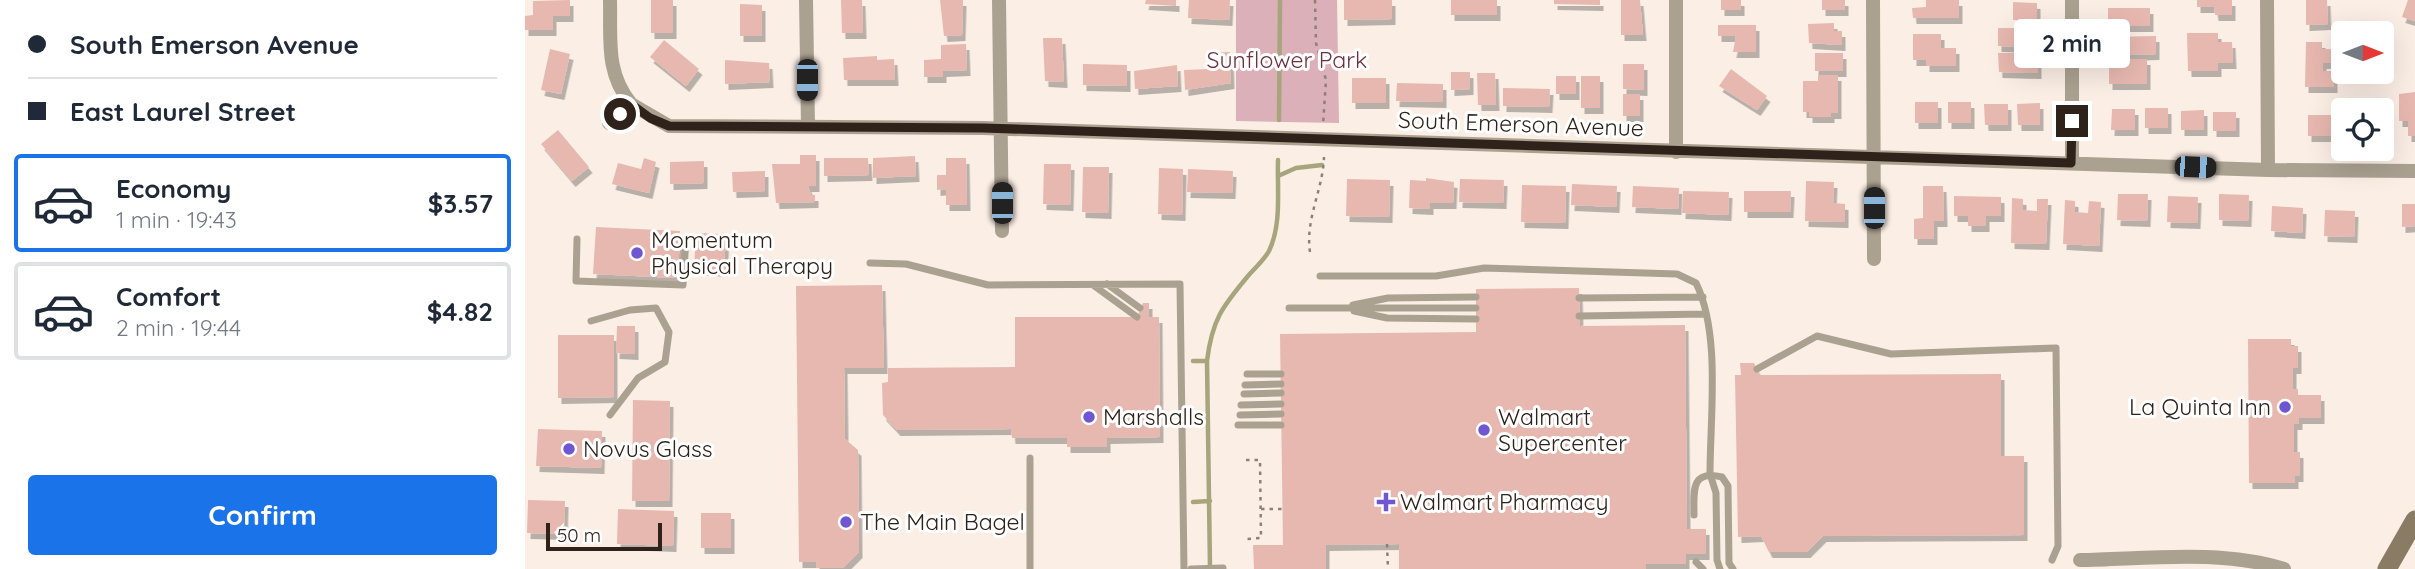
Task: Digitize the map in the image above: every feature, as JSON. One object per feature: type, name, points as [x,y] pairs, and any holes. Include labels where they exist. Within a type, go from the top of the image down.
[{"type":"main road","points":[[2387,569],[2415,520]]},
{"type":"street","points":[[609,123],[631,104],[617,88],[611,66],[611,0]]},
{"type":"street","points":[[806,0],[808,126]]},
{"type":"street","points":[[999,0],[1002,231]]},
{"type":"street","points":[[1677,0],[1677,152]]},
{"type":"street","points":[[1873,0],[1874,259]]},
{"type":"street","points":[[2071,163],[2072,0]]},
{"type":"street","points":[[2267,0],[2268,170]]},
{"type":"street","name":"South Emerson Avenue","points":[[631,104],[650,118],[669,126],[1001,128],[2268,170],[2415,171]]},
{"type":"street","points":[[2080,560],[2208,558],[2243,560],[2284,569]]},
{"type":"lane","points":[[577,239],[576,281],[684,285],[686,238]]},
{"type":"lane","points":[[870,263],[906,264],[988,285],[1180,284],[1184,569]]},
{"type":"lane","points":[[1320,276],[1436,276],[1484,268],[1677,274],[1696,283],[1703,297],[1710,342],[1710,474],[1716,493],[1717,560],[1720,569]]},
{"type":"lane","points":[[1093,284],[1137,317]]},
{"type":"lane","points":[[1107,284],[1140,308]]},
{"type":"lane","points":[[1339,308],[1388,298],[1476,297]]},
{"type":"lane","points":[[1579,298],[1703,297]]},
{"type":"lane","points":[[591,321],[630,310],[656,308],[669,332],[665,362],[638,378],[610,415]]},
{"type":"lane","points":[[1289,308],[1476,308]]},
{"type":"lane","points":[[1339,308],[1387,318],[1476,318]]},
{"type":"lane","points":[[1579,316],[1706,314]]},
{"type":"lane","points":[[1757,369],[1817,336],[1891,354],[2056,348],[2058,546],[2052,560]]},
{"type":"lane","points":[[1247,374],[1281,374]]},
{"type":"lane","points":[[1245,385],[1281,384]]},
{"type":"lane","points":[[1244,394],[1281,393]]},
{"type":"lane","points":[[1241,405],[1281,404]]},
{"type":"lane","points":[[1240,415],[1281,414]]},
{"type":"lane","points":[[1238,425],[1281,425]]},
{"type":"lane","points":[[1030,458],[1030,569]]},
{"type":"lane","points":[[1694,515],[1694,486],[1699,478],[1710,474],[1722,477],[1728,486],[1729,563],[1733,569]]},
{"type":"lane","points":[[1696,562],[1703,569]]},
{"type":"lane","points":[[1192,568],[1223,568]]},
{"type":"path","points":[[1314,0],[1316,43],[1326,80],[1323,125]]},
{"type":"path","points":[[1310,252],[1310,222],[1323,174],[1324,157]]},
{"type":"path","points":[[1246,460],[1260,460],[1261,509],[1261,538],[1246,539]]},
{"type":"path","points":[[1261,509],[1282,509]]},
{"type":"path","points":[[1387,544],[1388,569]]},
{"type":"green space","name":"Sunflower Park","points":[[1236,0],[1337,0],[1339,123],[1236,121]]},
{"type":"building","points":[[570,0],[570,16],[553,16],[553,30],[525,30],[525,16],[533,15],[533,1]]},
{"type":"building","points":[[651,0],[673,0],[673,33],[651,33]]},
{"type":"building","points":[[841,0],[862,0],[863,33],[842,33]]},
{"type":"building","points":[[940,0],[963,0],[962,35],[944,36]]},
{"type":"building","points":[[1146,0],[1176,0],[1176,6],[1145,4]]},
{"type":"building","points":[[1189,0],[1230,0],[1229,20],[1188,18]]},
{"type":"building","points":[[1344,0],[1392,0],[1392,19],[1344,20]]},
{"type":"building","points":[[1451,0],[1497,0],[1497,15],[1451,15]]},
{"type":"building","points":[[1554,0],[1600,0],[1600,5],[1554,4]]},
{"type":"building","points":[[1621,0],[1640,0],[1643,35],[1621,35]]},
{"type":"building","points":[[1721,0],[1741,0],[1741,10],[1721,10]]},
{"type":"building","points":[[1822,0],[1845,0],[1845,10],[1822,10]]},
{"type":"building","points":[[1926,0],[1959,0],[1959,18],[1913,18],[1912,8],[1926,7]]},
{"type":"building","points":[[2197,0],[2232,0],[2232,15],[2215,15],[2214,7],[2197,7]]},
{"type":"building","points":[[2306,0],[2327,0],[2328,24],[2306,25]]},
{"type":"building","points":[[2408,0],[2415,0],[2415,21],[2402,17]]},
{"type":"building","points":[[2013,2],[2037,3],[2037,20],[2013,20]]},
{"type":"building","points":[[740,4],[762,5],[762,36],[740,36]]},
{"type":"building","points":[[2108,8],[2150,8],[2150,26],[2122,26],[2122,20],[2108,20]]},
{"type":"building","points":[[1834,23],[1834,31],[1842,31],[1842,45],[1809,43],[1808,24]]},
{"type":"building","points":[[1718,25],[1756,25],[1756,52],[1733,52],[1736,36],[1718,36]]},
{"type":"building","points":[[1998,28],[2026,28],[2027,35],[2038,35],[2039,47],[1998,46]]},
{"type":"building","points":[[2187,33],[2218,33],[2218,42],[2232,42],[2233,63],[2218,63],[2218,71],[2188,71]]},
{"type":"building","points":[[1913,34],[1941,34],[1941,48],[1956,48],[1956,66],[1926,66],[1926,60],[1913,60]]},
{"type":"building","points":[[2156,36],[2156,54],[2122,55],[2122,48],[2109,48],[2109,37]]},
{"type":"building","points":[[1043,38],[1062,38],[1064,82],[1045,81]]},
{"type":"building","points":[[664,40],[699,69],[686,86],[650,57]]},
{"type":"building","points":[[2306,42],[2322,42],[2322,49],[2331,49],[2331,63],[2323,63],[2323,71],[2331,71],[2331,84],[2334,84],[2334,87],[2305,87]]},
{"type":"building","points":[[966,44],[967,70],[943,71],[943,77],[924,77],[924,60],[941,59],[941,45]]},
{"type":"building","points":[[550,49],[570,54],[561,94],[541,90]]},
{"type":"building","points":[[1230,52],[1231,83],[1185,90],[1184,70],[1208,69],[1207,53]]},
{"type":"building","points":[[1815,53],[1843,53],[1843,71],[1815,71]]},
{"type":"building","points":[[1998,53],[2026,53],[2026,62],[2038,61],[2038,73],[1999,72]]},
{"type":"building","points":[[877,56],[877,60],[894,59],[895,80],[844,80],[843,58]]},
{"type":"building","points":[[2109,59],[2147,59],[2147,84],[2109,84]]},
{"type":"building","points":[[725,60],[769,63],[770,82],[725,84]]},
{"type":"building","points":[[1083,64],[1127,65],[1127,86],[1083,85]]},
{"type":"building","points":[[1623,64],[1644,64],[1644,90],[1623,89]]},
{"type":"building","points":[[1177,65],[1178,86],[1135,89],[1134,71]]},
{"type":"building","points":[[1731,69],[1767,96],[1757,110],[1719,86]]},
{"type":"building","points":[[1451,72],[1470,72],[1470,89],[1451,90]]},
{"type":"building","points":[[1477,73],[1495,73],[1496,105],[1478,105]]},
{"type":"building","points":[[1818,75],[1838,75],[1838,113],[1831,113],[1831,117],[1809,117],[1809,112],[1803,112],[1803,81],[1818,81]]},
{"type":"building","points":[[1556,76],[1576,76],[1576,94],[1556,94]]},
{"type":"building","points":[[1581,76],[1600,76],[1600,108],[1581,108]]},
{"type":"building","points":[[1352,78],[1386,78],[1386,103],[1352,103]]},
{"type":"building","points":[[1397,83],[1443,84],[1443,102],[1396,101]]},
{"type":"building","points":[[1503,88],[1550,89],[1549,107],[1503,106]]},
{"type":"building","points":[[2415,92],[2415,136],[2408,136],[2408,121],[2399,121],[2399,94]]},
{"type":"building","points":[[1623,94],[1640,94],[1640,116],[1623,116]]},
{"type":"building","points":[[1915,102],[1938,102],[1938,123],[1915,123]]},
{"type":"building","points":[[1948,102],[1971,102],[1971,123],[1948,123]]},
{"type":"building","points":[[2040,103],[2040,125],[2018,125],[2017,104]]},
{"type":"building","points":[[1984,104],[2008,104],[2008,125],[1985,125]]},
{"type":"building","points":[[2145,108],[2168,108],[2168,128],[2145,128]]},
{"type":"building","points":[[2112,109],[2135,109],[2135,130],[2111,130]]},
{"type":"building","points":[[2204,110],[2204,130],[2181,130],[2181,111]]},
{"type":"building","points":[[2213,112],[2236,112],[2236,131],[2213,131]]},
{"type":"building","points":[[2308,115],[2331,115],[2331,136],[2308,136]]},
{"type":"building","points":[[558,130],[589,167],[572,181],[541,144]]},
{"type":"building","points":[[800,155],[816,155],[816,186],[808,186],[811,195],[815,195],[815,202],[776,203],[772,164],[800,164]]},
{"type":"building","points":[[915,156],[916,176],[873,178],[873,158]]},
{"type":"building","points":[[644,158],[656,162],[649,193],[612,184],[618,163],[641,169]]},
{"type":"building","points":[[824,158],[868,158],[869,175],[824,176]]},
{"type":"building","points":[[946,158],[966,158],[967,205],[946,205],[946,189],[937,190],[937,175],[946,175]]},
{"type":"building","points":[[704,161],[704,183],[670,184],[670,162]]},
{"type":"building","points":[[1044,164],[1071,164],[1070,205],[1043,204]]},
{"type":"building","points":[[1083,167],[1109,167],[1108,213],[1082,212]]},
{"type":"building","points":[[1159,168],[1183,169],[1182,215],[1158,214]]},
{"type":"building","points":[[1188,169],[1233,171],[1232,193],[1187,192]]},
{"type":"building","points":[[765,171],[765,191],[733,192],[732,172]]},
{"type":"building","points":[[1426,178],[1454,182],[1453,203],[1430,203],[1430,209],[1409,208],[1410,180],[1426,181]]},
{"type":"building","points":[[1347,179],[1390,180],[1389,217],[1346,216]]},
{"type":"building","points":[[1460,179],[1504,180],[1503,203],[1459,202]]},
{"type":"building","points":[[1806,181],[1834,182],[1833,203],[1845,204],[1845,222],[1805,221]]},
{"type":"building","points":[[1572,184],[1617,186],[1616,207],[1571,205]]},
{"type":"building","points":[[1522,185],[1566,186],[1565,223],[1521,222]]},
{"type":"building","points":[[1633,186],[1679,188],[1678,209],[1632,207]]},
{"type":"building","points":[[1923,186],[1943,186],[1944,221],[1934,221],[1934,239],[1914,239],[1914,219],[1923,218]]},
{"type":"building","points":[[1683,191],[1729,192],[1728,215],[1682,213]]},
{"type":"building","points":[[1744,191],[1791,191],[1790,212],[1744,212]]},
{"type":"building","points":[[2118,194],[2148,194],[2147,221],[2117,220]]},
{"type":"building","points":[[2219,194],[2249,195],[2248,221],[2219,220]]},
{"type":"building","points":[[1954,196],[2001,197],[2001,216],[1986,216],[1986,226],[1968,226],[1968,216],[1954,216]]},
{"type":"building","points":[[2168,196],[2198,197],[2197,223],[2167,222]]},
{"type":"building","points":[[2012,198],[2023,199],[2023,210],[2037,211],[2037,199],[2048,199],[2046,244],[2011,243]]},
{"type":"building","points":[[2065,200],[2075,201],[2075,212],[2088,213],[2089,201],[2101,202],[2099,246],[2063,244]]},
{"type":"building","points":[[2402,204],[2415,204],[2415,226],[2402,227]]},
{"type":"building","points":[[2272,206],[2303,208],[2302,233],[2271,231]]},
{"type":"building","points":[[2325,210],[2355,211],[2354,237],[2324,236]]},
{"type":"building","name":"Momentum Physical Therapy","points":[[596,227],[680,231],[678,278],[593,274]]},
{"type":"building","points":[[696,233],[726,234],[724,271],[694,269]]},
{"type":"building","points":[[882,285],[884,368],[844,368],[845,439],[858,450],[859,552],[843,568],[817,568],[816,562],[799,562],[796,286]]},
{"type":"building","name":"Walmart Supercenter","points":[[1579,288],[1580,326],[1685,325],[1687,529],[1706,529],[1706,554],[1686,554],[1686,564],[1646,564],[1646,569],[1399,569],[1399,544],[1326,545],[1326,569],[1254,569],[1253,545],[1283,545],[1280,334],[1476,332],[1476,289]]},
{"type":"building","points":[[1143,303],[1149,303],[1149,317],[1159,317],[1160,437],[1107,438],[1107,447],[1067,447],[1067,438],[1012,438],[1011,429],[897,430],[883,415],[882,383],[888,382],[888,368],[1015,367],[1015,317],[1137,317]]},
{"type":"building","points":[[617,326],[635,326],[635,354],[616,353]]},
{"type":"building","points":[[558,335],[614,335],[614,397],[558,398]]},
{"type":"building","name":"La Quinta Inn","points":[[2248,339],[2291,339],[2291,346],[2298,346],[2298,368],[2293,368],[2293,389],[2298,389],[2298,395],[2321,395],[2321,418],[2299,418],[2299,424],[2294,424],[2294,452],[2300,452],[2300,476],[2295,476],[2295,483],[2249,483]]},
{"type":"building","points":[[1740,363],[1754,363],[1760,375],[2001,374],[2001,456],[2024,456],[2024,535],[1823,536],[1807,552],[1769,552],[1761,536],[1738,537],[1735,375],[1741,375]]},
{"type":"building","points":[[633,400],[670,401],[669,501],[632,501]]},
{"type":"building","name":"Novus Glass","points":[[538,429],[602,431],[601,468],[536,466]]},
{"type":"building","points":[[528,500],[565,501],[564,534],[527,533]]},
{"type":"building","points":[[618,509],[674,511],[673,546],[617,544]]},
{"type":"building","points":[[701,513],[731,513],[731,548],[701,548]]},
{"type":"waterway","points":[[1279,120],[1280,0]]},
{"type":"waterway","points":[[1210,568],[1209,347],[1215,324],[1225,306],[1265,258],[1273,241],[1278,206],[1278,160]]},
{"type":"waterway","points":[[1278,176],[1296,168],[1322,165]]},
{"type":"waterway","points":[[1193,361],[1207,361]]},
{"type":"waterway","points":[[1193,502],[1210,501]]},
{"type":"place","name":"Momentum Physical Therapy","points":[[637,253]]},
{"type":"place","name":"La Quinta Inn","points":[[2285,407]]},
{"type":"place","name":"Marshalls","points":[[1089,417]]},
{"type":"place","name":"Walmart Supercenter","points":[[1484,430]]},
{"type":"place","name":"Novus Glass","points":[[569,449]]},
{"type":"place","name":"Walmart Pharmacy","points":[[1386,502]]},
{"type":"place","name":"The Main Bagel","points":[[846,522]]},
{"type":"route","points":[[620,114],[631,104],[650,118],[669,126],[983,128],[2071,163],[2072,121]]}]
